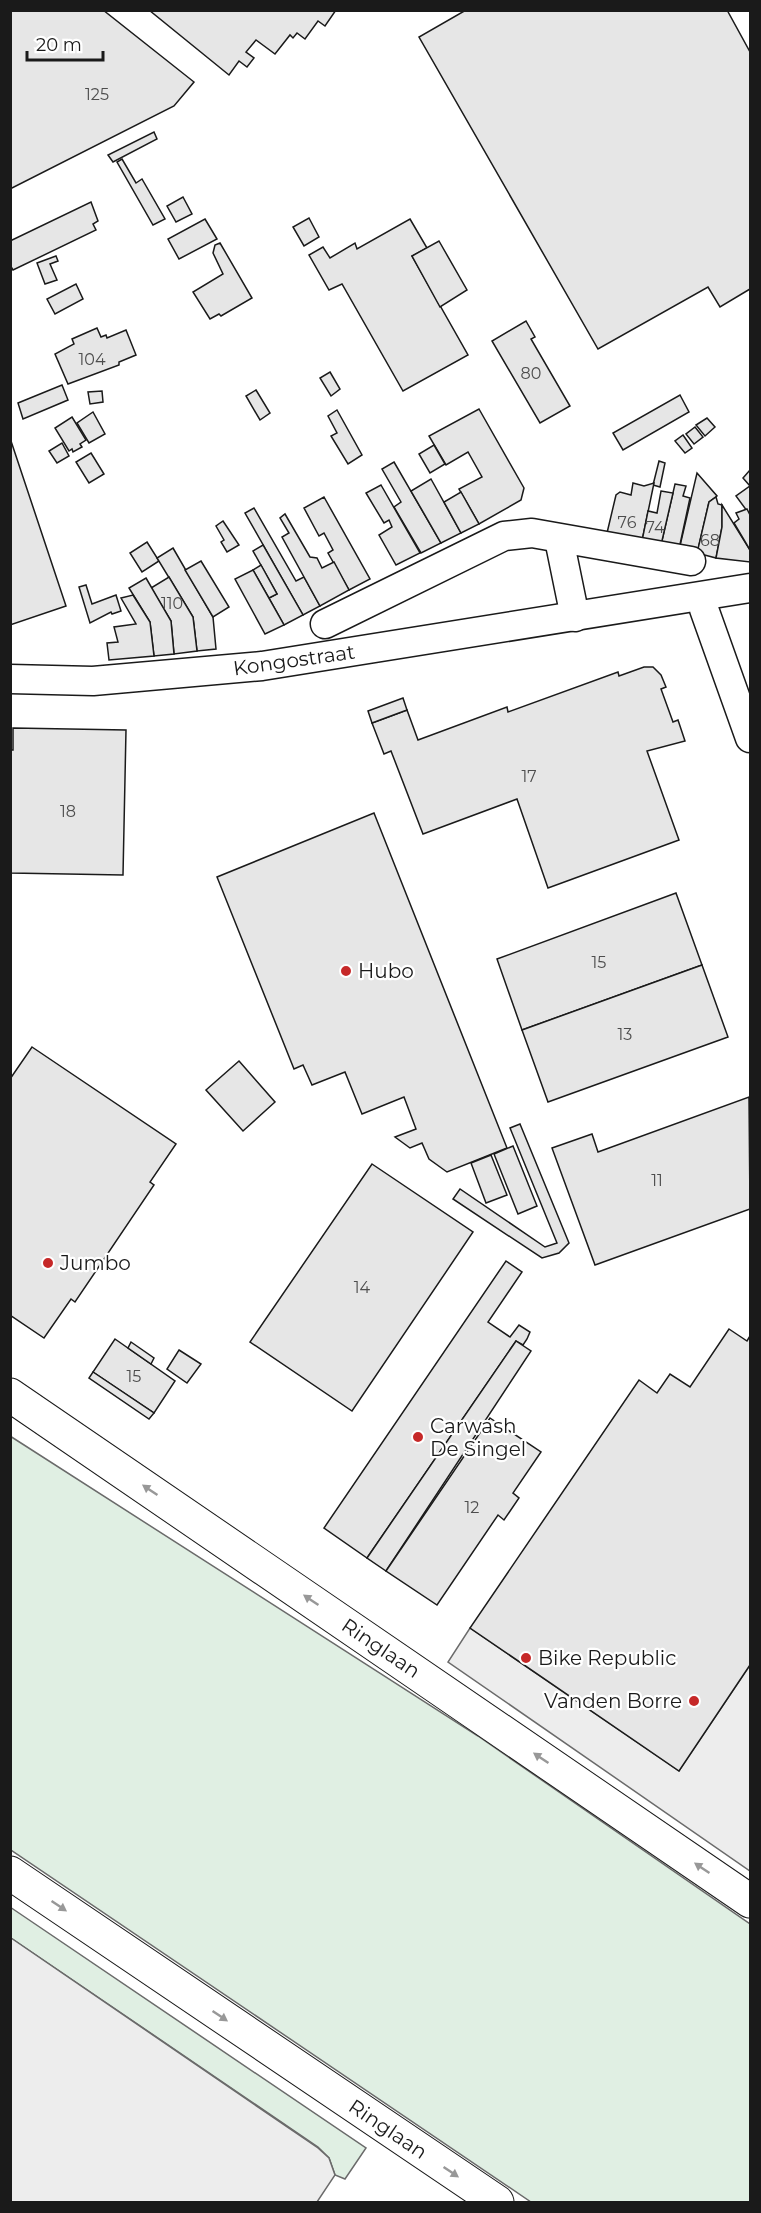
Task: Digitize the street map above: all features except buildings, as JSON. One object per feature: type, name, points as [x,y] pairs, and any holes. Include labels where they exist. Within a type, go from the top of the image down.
[{"type":"main road","name":"Ringlaan","points":[[10,1395],[750,1901]]},
{"type":"main road","name":"Ringlaan","points":[[10,1874],[497,2202]]},
{"type":"street","name":"Kongostraat","points":[[325,624],[504,536],[532,533],[691,561]]},
{"type":"street","points":[[559,538],[574,617]]},
{"type":"street","name":"Kongostraat","points":[[10,679],[93,681],[262,666],[750,588]]},
{"type":"street","points":[[703,597],[704,609],[750,738]]},
{"type":"green space","points":[[10,1436],[478,1736],[750,1924],[750,2202],[531,2202],[11,1850]]},
{"type":"green space","points":[[10,1907],[366,2148],[345,2179],[335,2175],[329,2158],[318,2147],[11,1938]]},
{"type":"shaded area","points":[[470,1628],[679,1771],[750,1665],[750,1871],[448,1662]]},
{"type":"shaded area","points":[[11,1938],[318,2148],[329,2158],[335,2175],[317,2202],[11,2202]]},
{"type":"place","name":"Hubo","points":[[346,971]]},
{"type":"place","name":"Jumbo","points":[[48,1263]]},
{"type":"place","name":"Carwash De Singel","points":[[418,1437]]},
{"type":"place","name":"Bike Republic","points":[[526,1658]]},
{"type":"place","name":"Vanden Borre","points":[[694,1701]]}]
